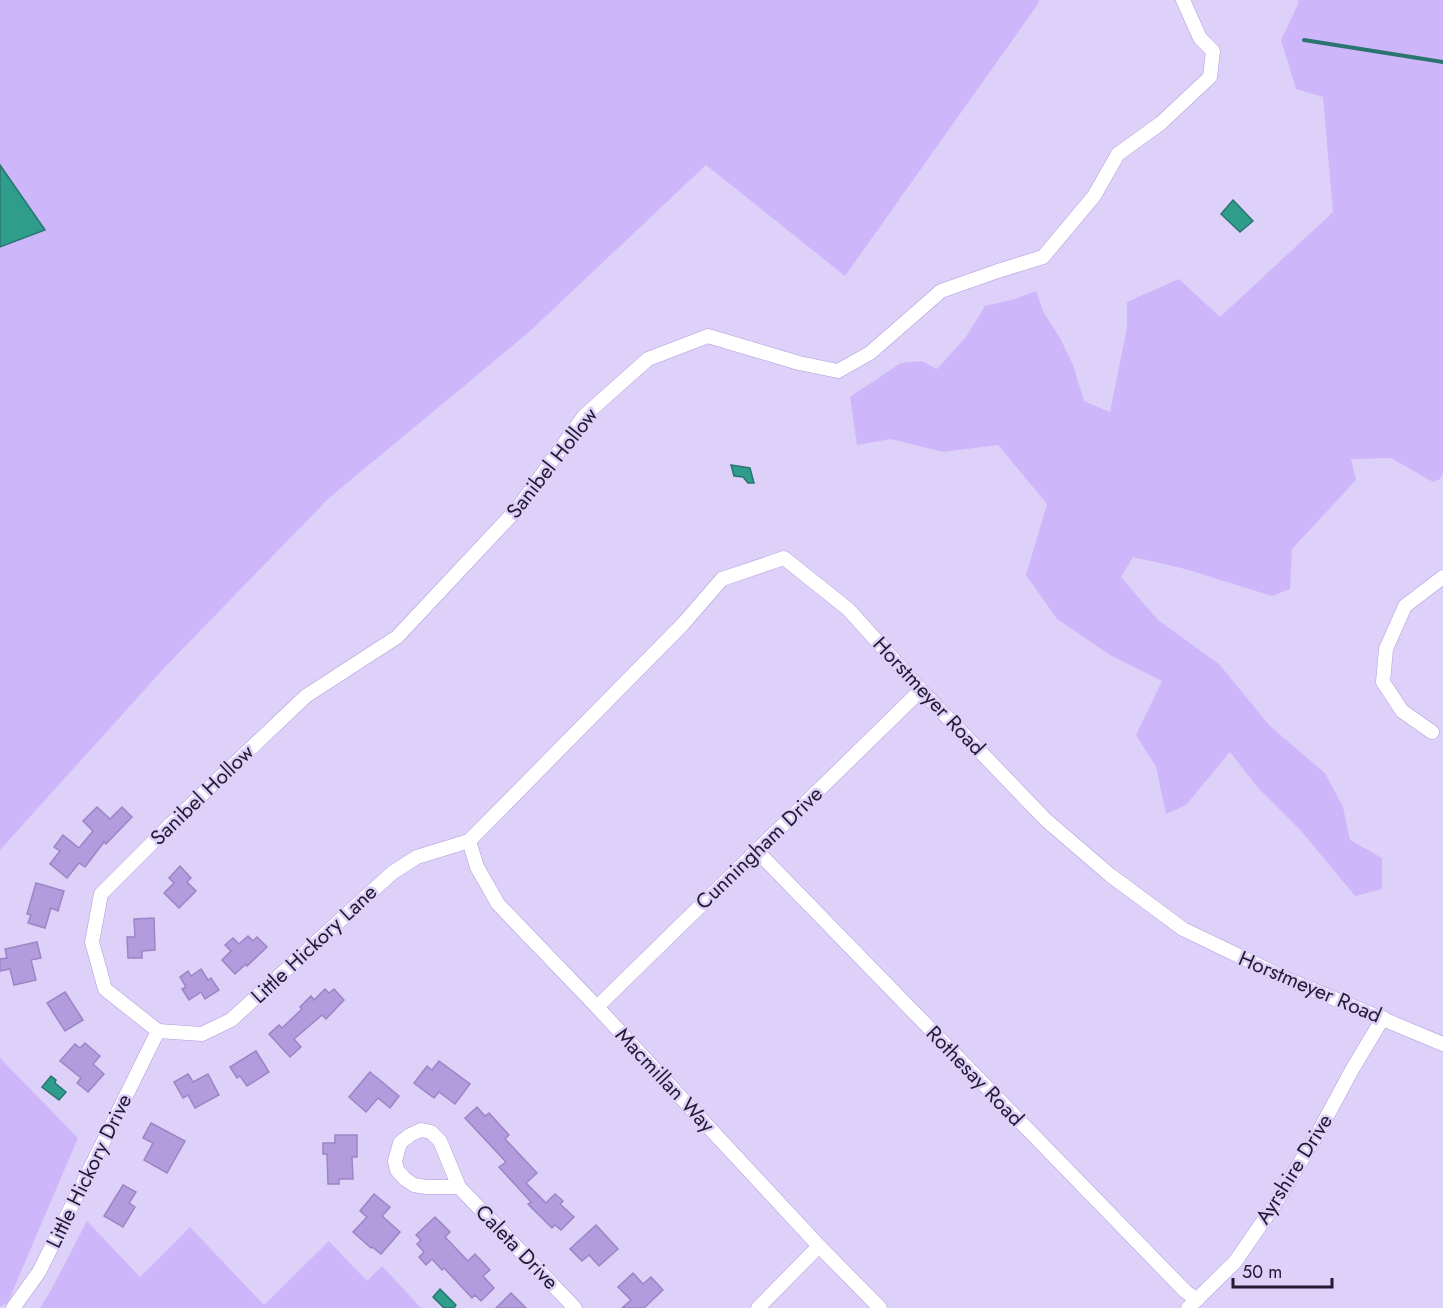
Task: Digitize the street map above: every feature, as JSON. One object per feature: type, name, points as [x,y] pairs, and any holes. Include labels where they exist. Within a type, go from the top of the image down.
[{"type":"street","name":"Sanibel Hollow","points":[[158,1031],[105,989],[92,942],[101,894],[306,696],[397,637],[518,508],[584,416],[648,359],[708,336],[799,363],[838,371],[870,353],[941,291],[1043,257],[1094,196],[1118,154],[1161,123],[1210,77],[1213,51],[1200,38],[1183,0]]},
{"type":"street","name":"Horstmeyer Road","points":[[469,841],[683,624],[722,579],[784,558],[848,609],[921,690],[1046,820],[1110,875],[1183,929],[1287,979],[1443,1044]]},
{"type":"street","points":[[1431,732],[1402,711],[1383,682],[1386,649],[1405,606],[1443,576]]},
{"type":"street","name":"Cunningham Drive","points":[[597,1006],[921,690]]},
{"type":"street","name":"Little Hickory Lane","points":[[158,1031],[202,1034],[231,1020],[392,873],[417,857],[469,841]]},
{"type":"street","name":"Macmillan Way","points":[[469,841],[477,867],[498,904],[597,1006],[819,1246],[880,1308]]},
{"type":"street","name":"Rothesay Road","points":[[756,850],[1185,1291],[1193,1304]]},
{"type":"street","name":"Ayrshire Drive","points":[[1193,1304],[1235,1262],[1275,1204],[1383,1018]]},
{"type":"street","name":"Little Hickory Drive","points":[[13,1308],[39,1272],[158,1031]]},
{"type":"street","name":"Caleta Drive","points":[[459,1187],[414,1185],[405,1179],[397,1170],[395,1161],[400,1143],[421,1130],[431,1132],[440,1141],[459,1187],[575,1308]]},
{"type":"street","points":[[758,1308],[819,1246]]},
{"type":"shaded area","points":[[0,0],[1039,0],[845,276],[706,165],[528,333],[330,497],[166,666],[0,850]]},
{"type":"shaded area","points":[[1298,0],[1443,0],[1443,473],[1440,479],[1433,482],[1391,458],[1351,459],[1356,480],[1292,549],[1290,589],[1272,596],[1185,569],[1133,557],[1121,577],[1158,620],[1219,664],[1270,726],[1325,773],[1343,807],[1350,840],[1382,858],[1382,889],[1355,896],[1302,832],[1258,788],[1230,752],[1186,805],[1166,814],[1156,767],[1136,735],[1162,681],[1110,655],[1057,619],[1026,575],[1047,504],[998,445],[943,452],[891,439],[857,445],[850,397],[901,363],[922,361],[937,369],[966,337],[985,306],[1036,291],[1044,313],[1073,365],[1084,401],[1110,412],[1127,328],[1127,302],[1179,279],[1220,317],[1333,212],[1323,97],[1296,89],[1281,40]]},
{"type":"shaded area","points":[[0,165],[45,230],[0,247]]},
{"type":"shaded area","points":[[1233,200],[1253,221],[1240,232],[1221,214]]},
{"type":"shaded area","points":[[731,465],[750,468],[754,483],[748,483],[743,477],[734,476]]},
{"type":"shaded area","points":[[0,1058],[78,1138],[8,1302],[0,1307]]},
{"type":"shaded area","points":[[51,1076],[56,1080],[55,1083],[66,1092],[59,1100],[42,1087]]},
{"type":"shaded area","points":[[87,1221],[140,1277],[190,1227],[264,1305],[329,1241],[367,1281],[382,1266],[421,1308],[40,1308]]},
{"type":"shaded area","points":[[440,1289],[456,1305],[454,1308],[444,1308],[433,1297]]},
{"type":"building","points":[[97,807],[110,819],[122,807],[132,817],[106,844],[104,842],[85,867],[79,863],[67,878],[50,864],[60,851],[54,847],[63,835],[79,848],[93,831],[83,821]]},
{"type":"building","points":[[180,866],[191,878],[187,882],[196,891],[179,908],[164,893],[174,883],[169,878]]},
{"type":"building","points":[[36,883],[64,891],[58,911],[51,908],[45,928],[28,923],[31,915],[27,914]]},
{"type":"building","points":[[154,918],[155,950],[142,951],[142,958],[128,958],[127,937],[135,937],[134,919]]},
{"type":"building","points":[[248,936],[253,941],[257,937],[267,947],[235,974],[222,960],[231,951],[225,945],[233,938],[239,944]]},
{"type":"building","points":[[37,942],[41,958],[31,960],[36,980],[14,985],[10,969],[0,971],[0,959],[7,958],[5,949]]},
{"type":"building","points":[[201,969],[208,980],[211,978],[219,990],[205,999],[201,992],[189,1000],[182,989],[186,987],[180,977],[188,971],[191,976]]},
{"type":"building","points":[[325,989],[329,993],[334,989],[344,1000],[326,1019],[322,1015],[294,1039],[301,1047],[290,1057],[269,1034],[279,1025],[282,1028],[302,1009],[300,1007],[311,996],[314,1000]]},
{"type":"building","points":[[65,992],[83,1020],[65,1031],[47,1003]]},
{"type":"building","points":[[85,1043],[100,1056],[93,1064],[104,1074],[88,1092],[77,1083],[81,1078],[60,1061],[75,1044],[80,1048]]},
{"type":"building","points":[[256,1051],[269,1072],[247,1086],[240,1076],[237,1078],[230,1067]]},
{"type":"building","points":[[439,1061],[470,1084],[455,1104],[439,1092],[434,1098],[414,1083],[427,1066],[432,1070]]},
{"type":"building","points":[[370,1072],[399,1096],[390,1108],[378,1098],[366,1112],[349,1097]]},
{"type":"building","points":[[188,1074],[193,1082],[208,1074],[219,1095],[195,1108],[188,1095],[183,1098],[174,1082]]},
{"type":"building","points":[[477,1107],[485,1116],[489,1113],[509,1135],[505,1139],[537,1173],[526,1183],[546,1203],[555,1194],[563,1201],[560,1204],[574,1217],[561,1230],[555,1225],[552,1228],[528,1204],[531,1202],[499,1167],[506,1162],[465,1118]]},
{"type":"building","points":[[151,1123],[185,1141],[167,1173],[144,1160],[153,1143],[143,1138]]},
{"type":"building","points":[[335,1135],[357,1135],[357,1157],[352,1157],[353,1179],[339,1179],[339,1184],[328,1184],[327,1154],[323,1154],[323,1143],[335,1143]]},
{"type":"building","points":[[123,1185],[136,1192],[129,1203],[135,1207],[123,1227],[104,1216]]},
{"type":"building","points":[[374,1194],[390,1207],[382,1216],[400,1232],[381,1254],[353,1232],[367,1217],[360,1211]]},
{"type":"building","points":[[435,1217],[450,1232],[445,1237],[468,1261],[475,1254],[490,1270],[483,1276],[494,1288],[481,1301],[475,1295],[472,1298],[444,1268],[442,1270],[432,1259],[426,1265],[419,1257],[424,1252],[417,1244],[421,1240],[416,1235]]},
{"type":"building","points":[[596,1225],[618,1249],[599,1266],[589,1255],[582,1261],[570,1249]]},
{"type":"building","points":[[633,1273],[643,1284],[651,1277],[663,1290],[644,1308],[622,1308],[631,1300],[618,1287]]},
{"type":"building","points":[[511,1293],[526,1308],[496,1308]]},
{"type":"waterway","points":[[1304,40],[1443,62]]}]
